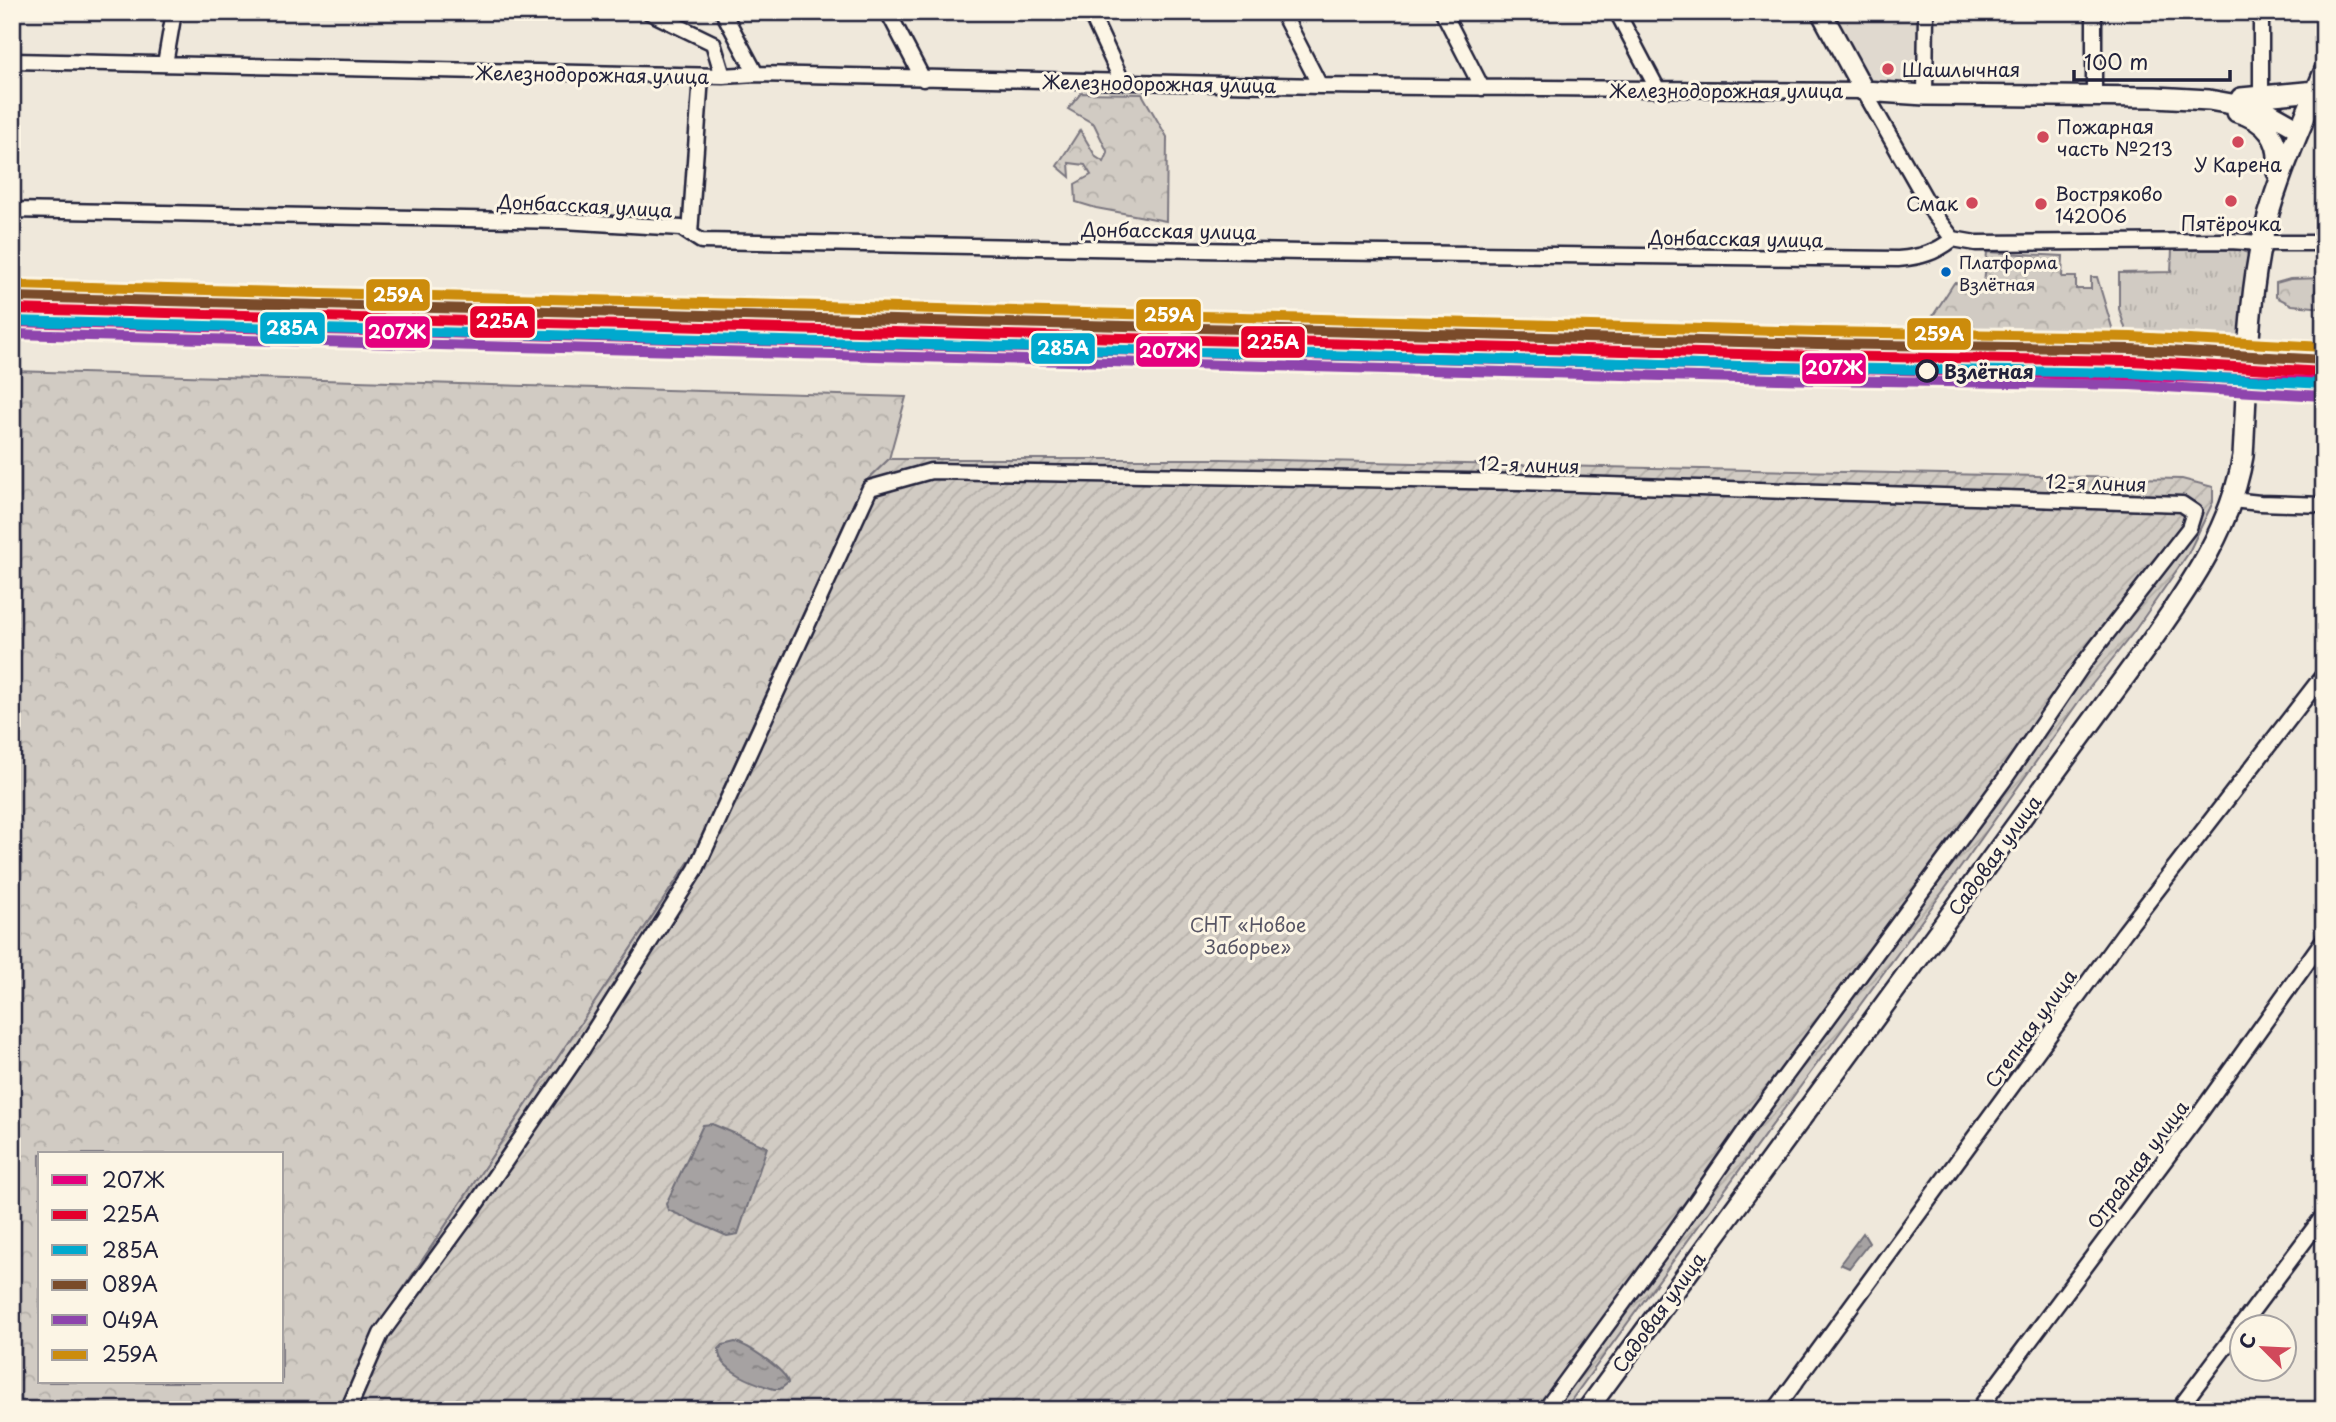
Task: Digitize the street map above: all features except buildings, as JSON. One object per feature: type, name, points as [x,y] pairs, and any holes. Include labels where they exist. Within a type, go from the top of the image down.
[{"type":"main road","points":[[1821,12],[1864,91]]},
{"type":"main road","points":[[2261,102],[2321,86]]},
{"type":"main road","points":[[2266,224],[2299,129],[2321,86]]},
{"type":"main road","name":"Железнодорожная улица","points":[[1864,91],[1925,95],[2094,96],[2261,102],[2299,129]]},
{"type":"main road","points":[[2182,99],[2242,113],[2260,122],[2271,132],[2279,157],[2266,224]]},
{"type":"main road","name":"Садовая улица","points":[[1587,1410],[2152,640],[2201,568],[2224,522],[2243,456],[2251,328],[2261,243],[2266,224]]},
{"type":"street","points":[[165,64],[174,12]]},
{"type":"street","points":[[649,12],[713,43],[736,37]]},
{"type":"street","points":[[723,12],[756,74]]},
{"type":"street","points":[[888,12],[923,79]]},
{"type":"street","points":[[1090,12],[1122,81]]},
{"type":"street","points":[[1282,12],[1320,86]]},
{"type":"street","points":[[1443,12],[1482,88]]},
{"type":"street","points":[[1617,12],[1658,90]]},
{"type":"street","points":[[1925,95],[1926,12]]},
{"type":"street","points":[[2094,12],[2094,96]]},
{"type":"street","points":[[2261,12],[2261,102]]},
{"type":"street","points":[[713,43],[723,76]]},
{"type":"street","name":"Железнодорожная улица","points":[[12,61],[701,76],[756,74],[1320,86],[1864,91]]},
{"type":"street","points":[[690,234],[701,76]]},
{"type":"street","points":[[1864,91],[1935,216],[1953,239],[1976,243],[2324,243]]},
{"type":"street","name":"Донбасская улица","points":[[12,210],[563,221],[681,228],[701,241],[1304,252],[1898,259],[1926,256],[1938,251],[1953,239]]},
{"type":"street","name":"12-я линия","points":[[348,1410],[381,1334],[471,1211],[583,1048],[696,869],[870,488],[931,471],[1533,482],[2182,504],[2188,507],[2194,512],[2189,528],[2084,663],[2004,780],[1747,1128],[1545,1410]]},
{"type":"street","points":[[2232,500],[2324,505]]},
{"type":"street","name":"Степная улица","points":[[1775,1410],[2124,933],[2324,674]]},
{"type":"street","name":"Отрадная улица","points":[[1978,1410],[2192,1123],[2324,939]]},
{"type":"street","points":[[2178,1410],[2324,1215]]},
{"type":"shaded area","points":[[1827,12],[1920,12],[1922,87],[1865,84]]},
{"type":"green space","points":[[1081,93],[1142,94],[1167,137],[1166,221],[1076,202],[1075,184],[1091,175],[1085,165],[1069,163],[1070,177],[1057,166],[1080,130],[1096,157],[1104,162],[1108,153],[1094,124],[1068,109]]},
{"type":"green space","points":[[2172,249],[2242,250],[2247,253],[2251,260],[2245,362],[2159,358],[2161,344],[2129,340],[2119,309],[2119,273],[2171,272]]},
{"type":"green space","points":[[1987,252],[2063,256],[2062,277],[2076,277],[2076,289],[2091,289],[2091,277],[2097,277],[2116,341],[1925,328],[1954,283],[1984,284]]},
{"type":"green space","points":[[2324,278],[2324,308],[2292,305],[2276,297],[2276,283],[2290,279]]},
{"type":"green space","points":[[12,371],[906,397],[889,459],[862,485],[692,857],[375,1331],[339,1410],[12,1410]]},
{"type":"green space","name":"СНТ «Новое Заборье»","points":[[889,459],[1220,459],[2182,479],[2213,487],[2213,502],[2188,554],[2133,633],[2079,701],[1564,1410],[339,1410],[375,1331],[692,857],[862,485]]},
{"type":"water","points":[[712,1124],[767,1147],[738,1234],[727,1236],[668,1210],[666,1204],[703,1125]]},
{"type":"water","points":[[1863,1233],[1869,1243],[1849,1268],[1840,1264]]},
{"type":"water","points":[[735,1342],[766,1359],[781,1372],[788,1383],[780,1389],[774,1389],[731,1370],[720,1357],[719,1349]]},
{"type":"transit line","name":"259А","points":[[13,285],[1819,332],[2131,337],[2324,347]]},
{"type":"transit line","name":"089А","points":[[12,297],[1818,344],[2131,349],[2324,360]]},
{"type":"transit line","name":"225А","points":[[12,309],[1818,356],[2131,361],[2324,372]]},
{"type":"transit line","name":"285А","points":[[12,321],[1818,368],[2130,373],[2324,384]]},
{"type":"transit line","name":"207Ж","points":[[12,322],[2324,381]]},
{"type":"transit line","name":"049А","points":[[12,334],[1817,380],[2130,385],[2323,396]]},
{"type":"place","name":"Шашлычная","points":[[1888,69]]},
{"type":"place","name":"Пожарная часть №213","points":[[2043,137]]},
{"type":"place","name":"У Карена","points":[[2238,142]]},
{"type":"place","name":"Пятёрочка","points":[[2231,201]]},
{"type":"place","name":"Смак","points":[[1972,203]]},
{"type":"place","name":"Востряково 142006","points":[[2041,204]]},
{"type":"place","name":"Платформа Взлётная","points":[[1946,272]]},
{"type":"place","name":"Взлётная","points":[[1927,371]]}]
